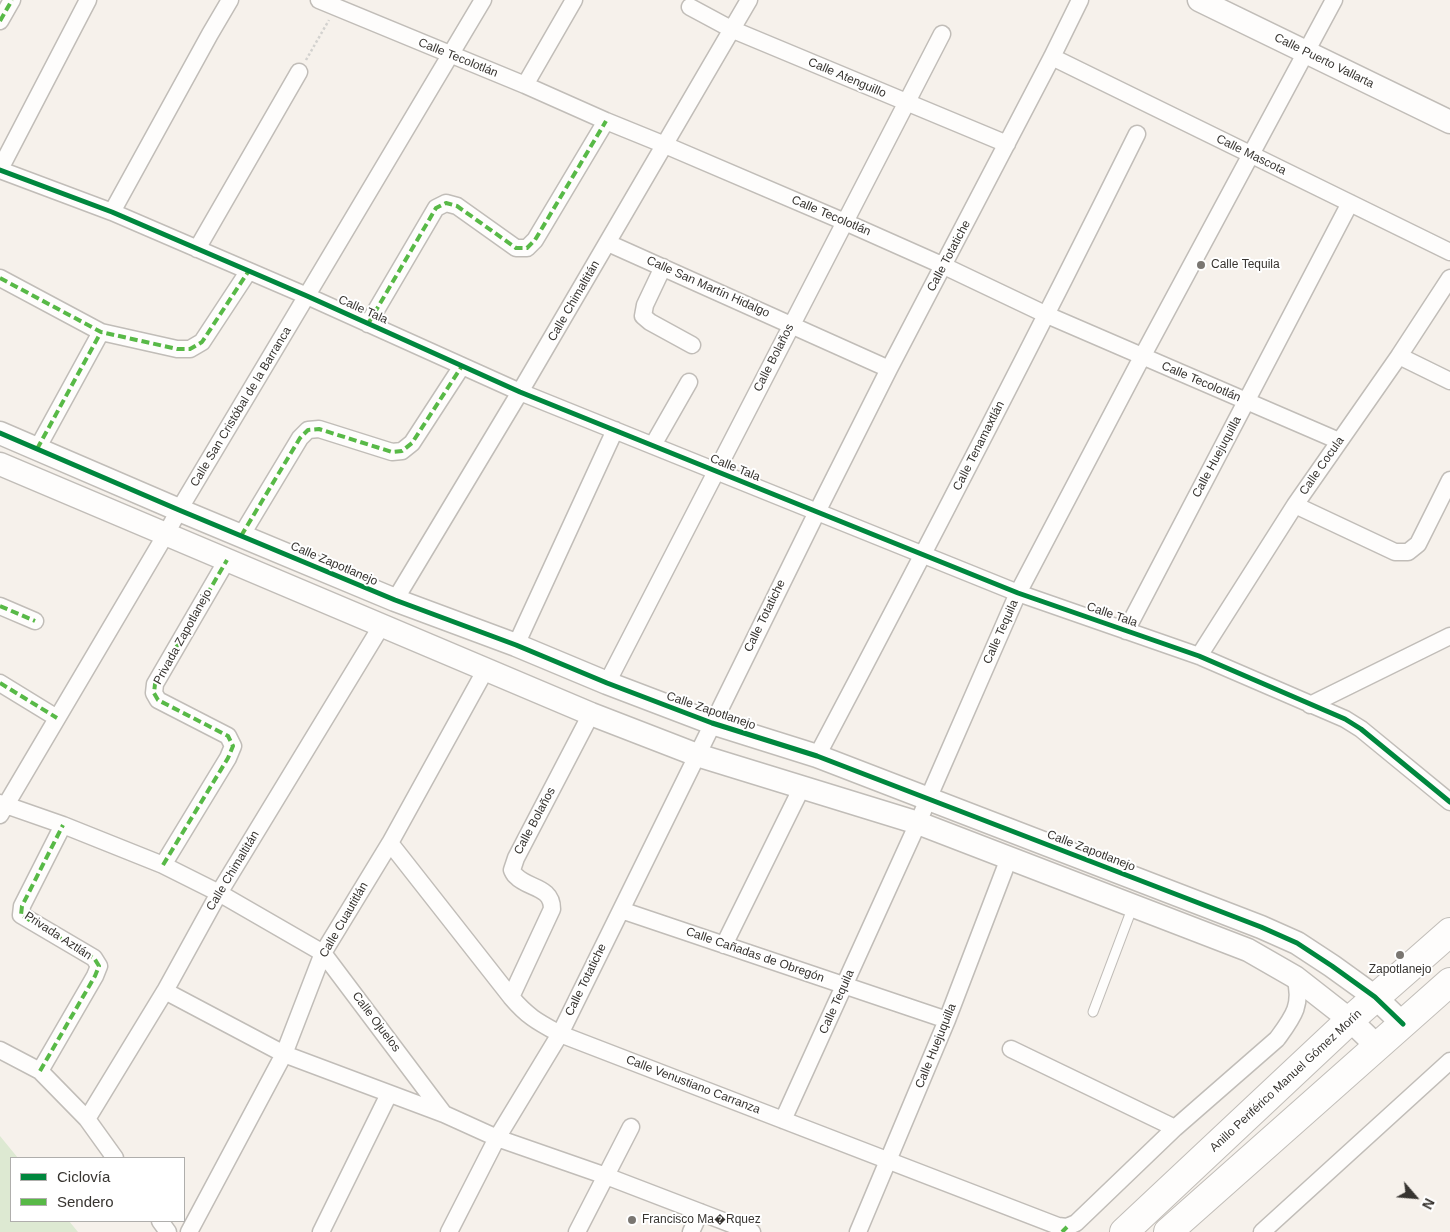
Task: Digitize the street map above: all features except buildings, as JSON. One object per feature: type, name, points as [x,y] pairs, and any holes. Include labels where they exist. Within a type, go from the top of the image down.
[{"type":"highway","name":"Anillo Periférico Manuel Gómez Morín","points":[[1124,1232],[1350,1020],[1450,932]]},
{"type":"highway","points":[[1168,1232],[1450,982]]},
{"type":"street","points":[[0,21],[12,0]]},
{"type":"street","points":[[0,169],[88,0]]},
{"type":"street","points":[[112,212],[230,0]]},
{"type":"street","name":"Calle Tecolotlán","points":[[319,0],[338,4],[450,55],[525,85],[845,222],[1047,315],[1340,441]]},
{"type":"street","name":"Calle San Cristóbal de la Barranca","points":[[2,808],[483,0]]},
{"type":"street","points":[[525,85],[574,0]]},
{"type":"street","name":"Calle Chimaltitán","points":[[395,600],[520,392],[749,0]]},
{"type":"street","name":"Calle Totatiche","points":[[449,1232],[497,1138],[560,1034],[817,512],[889,369],[1052,58],[1080,0]]},
{"type":"street","name":"Calle Puerto Vallarta","points":[[1199,0],[1450,122]]},
{"type":"street","name":"Calle Tequila","points":[[783,1120],[918,823],[1018,593],[1142,357],[1334,0]]},
{"type":"street","name":"Calle Atenguillo","points":[[690,7],[732,29],[1007,144]]},
{"type":"street","name":"Calle Bolaños","points":[[607,684],[942,34]]},
{"type":"street","name":"Calle Mascota","points":[[1052,58],[1450,252]]},
{"type":"street","points":[[197,249],[298,72]]},
{"type":"street","points":[[368,324],[436,208],[446,203],[457,206],[516,248],[527,248],[535,240],[606,121]]},
{"type":"street","name":"Calle Tenamaxtlán","points":[[817,756],[924,555],[1137,134]]},
{"type":"street","name":"Calle Tala","points":[[0,169],[112,212],[307,296],[520,392],[1018,593],[1199,656],[1345,719],[1448,797]]},
{"type":"street","name":"Calle Huejuquilla","points":[[1126,630],[1350,203]]},
{"type":"street","name":"Calle San Martín Hidalgo","points":[[608,242],[889,369]]},
{"type":"street","points":[[663,267],[645,305],[643,316],[650,322],[692,345]]},
{"type":"street","points":[[0,278],[101,332],[177,349],[190,349],[202,342],[248,272]]},
{"type":"street","name":"Calle Cocula","points":[[1199,656],[1295,505],[1399,356],[1450,278]]},
{"type":"street","points":[[37,449],[101,332]]},
{"type":"street","points":[[1399,356],[1450,381]]},
{"type":"street","points":[[241,536],[300,438],[308,430],[319,429],[392,452],[402,451],[412,443],[462,366]]},
{"type":"street","points":[[653,446],[689,382]]},
{"type":"street","points":[[516,645],[615,430]]},
{"type":"street","name":"Calle Zapotlanejo","points":[[0,433],[395,600],[516,645],[607,684],[712,723],[817,756],[1261,927],[1297,943],[1375,997],[1404,1024]]},
{"type":"street","points":[[0,464],[592,714],[697,755],[918,823],[1248,950],[1295,977],[1350,1020],[1378,1047]]},
{"type":"street","points":[[1295,505],[1394,552],[1408,552],[1418,544],[1450,480]]},
{"type":"street","name":"Privada Zapotlanejo","points":[[163,865],[228,758],[233,746],[228,736],[158,700],[154,693],[155,684],[227,560]]},
{"type":"street","points":[[0,606],[35,621]]},
{"type":"street","name":"Calle Chimaltitán","points":[[87,1119],[164,991],[219,893],[382,625]]},
{"type":"street","points":[[1310,704],[1450,636]]},
{"type":"street","name":"Calle Cuautitlán","points":[[189,1232],[284,1054],[323,953],[390,843],[486,669]]},
{"type":"street","points":[[0,683],[57,718]]},
{"type":"street","name":"Calle Bolaños","points":[[511,997],[552,909],[552,902],[546,894],[516,877],[512,870],[516,858],[592,714]]},
{"type":"street","points":[[724,945],[802,786]]},
{"type":"street","name":"Calle Ojuelos","points":[[2,808],[63,825],[163,865],[219,893],[323,953],[444,1114],[497,1138],[606,1176],[752,1232]]},
{"type":"street","name":"Privada Aztlán","points":[[40,1071],[99,966],[94,958],[21,915],[22,906],[63,825]]},
{"type":"street","name":"Calle Venustiano Carranza","points":[[390,843],[511,997],[532,1019],[560,1034],[1058,1226],[1068,1227],[1076,1223],[1175,1128]]},
{"type":"street","name":"Calle Huejuquilla","points":[[858,1232],[947,1020],[1009,858]]},
{"type":"street","name":"Calle Cañadas de Obregón","points":[[621,910],[947,1020]]},
{"type":"street","points":[[1011,1049],[1175,1128],[1277,1040],[1290,1021],[1297,1005],[1299,991],[1295,977]]},
{"type":"street","points":[[164,991],[284,1054],[444,1114]]},
{"type":"street","points":[[0,1050],[40,1071],[87,1119],[114,1157]]},
{"type":"street","points":[[1262,1232],[1450,1061]]},
{"type":"street","points":[[321,1232],[389,1094]]},
{"type":"street","points":[[577,1232],[631,1127]]},
{"type":"street","points":[[691,1232],[700,1212]]},
{"type":"lane","points":[[1092,1012],[1133,906]]},
{"type":"path","points":[[298,72],[338,4]]},
{"type":"green space","points":[[0,1136],[17,1157],[10,1157],[10,1222],[70,1222],[78,1232],[0,1232]]},
{"type":"marked path","points":[[0,21],[12,0]]},
{"type":"marked path","points":[[368,324],[436,208],[446,203],[457,206],[516,248],[527,248],[535,240],[606,121]]},
{"type":"marked path","points":[[0,278],[101,332],[177,349],[190,349],[202,342],[248,272]]},
{"type":"marked path","points":[[37,449],[101,332]]},
{"type":"marked path","points":[[241,536],[300,438],[308,430],[319,429],[392,452],[402,451],[412,443],[462,366]]},
{"type":"marked path","points":[[163,865],[228,758],[233,746],[228,736],[158,700],[154,693],[155,684],[227,560]]},
{"type":"marked path","points":[[0,606],[35,621]]},
{"type":"marked path","points":[[0,683],[57,718]]},
{"type":"marked path","points":[[40,1071],[99,966],[94,958],[21,915],[22,906],[63,825]]},
{"type":"marked path","points":[[1062,1232],[1067,1227]]},
{"type":"cycle path","points":[[0,170],[112,212],[307,296],[520,392],[1018,593],[1199,656],[1345,719],[1361,729],[1450,802]]},
{"type":"cycle path","points":[[0,433],[395,600],[516,645],[607,683],[712,723],[817,756],[1261,927],[1297,943],[1332,966],[1375,997],[1403,1024]]},
{"type":"place","name":"Calle Tequila","points":[[1201,265]]},
{"type":"place","name":"Zapotlanejo","points":[[1400,955]]},
{"type":"place","name":"Francisco Ma�Rquez","points":[[632,1220]]}]
